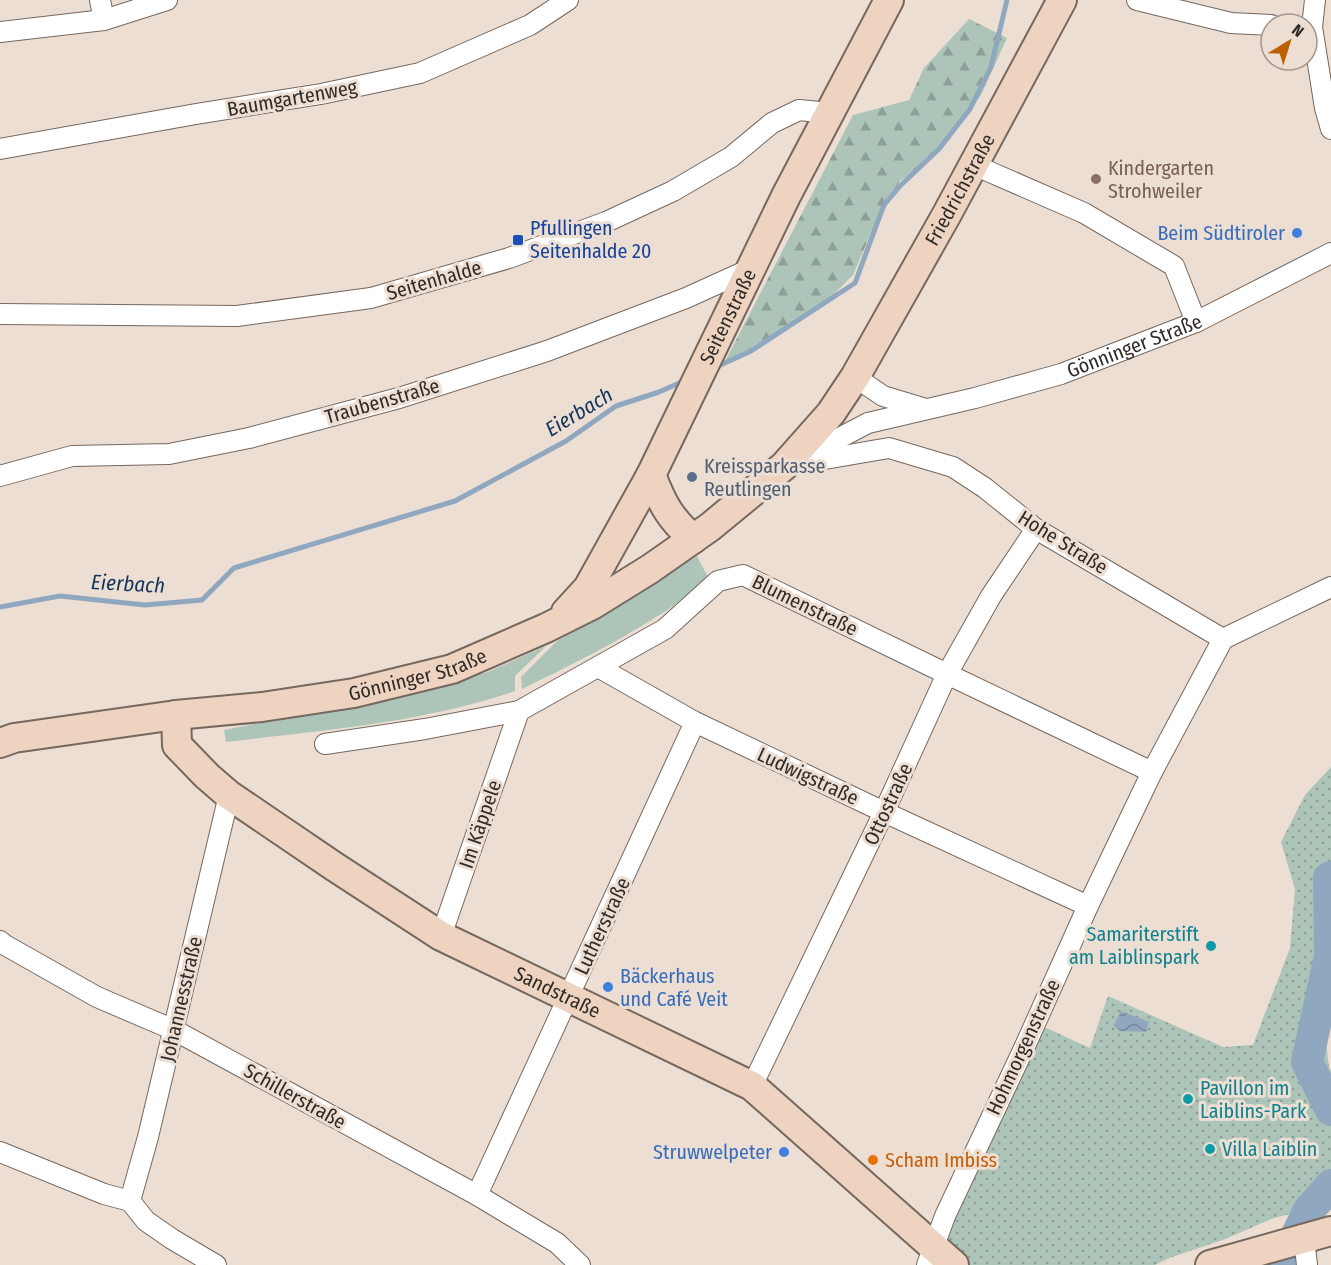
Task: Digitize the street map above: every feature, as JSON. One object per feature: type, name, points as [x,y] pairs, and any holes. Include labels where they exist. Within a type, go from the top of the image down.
[{"type":"main road","name":"Friedrichstraße","points":[[855,378],[974,165],[1062,0]]},
{"type":"main road","name":"Seitenstraße","points":[[554,624],[588,588],[651,475],[750,269],[830,113],[880,8]]},
{"type":"main road","name":"Gönninger Straße","points":[[0,743],[14,738],[176,715],[262,707],[354,693],[452,669],[592,605],[650,569],[710,527],[784,466],[831,413],[855,378]]},
{"type":"main road","points":[[651,475],[663,505],[675,522],[693,539]]},
{"type":"main road","name":"Sandstraße","points":[[176,715],[177,745],[229,795],[441,936],[752,1086],[930,1255],[954,1265]]},
{"type":"main road","points":[[1210,1265],[1257,1251],[1317,1242]]},
{"type":"street","points":[[100,0],[104,20]]},
{"type":"street","points":[[0,32],[104,20],[167,0]]},
{"type":"street","name":"Baumgartenweg","points":[[0,149],[321,94],[420,73],[530,26],[568,0]]},
{"type":"street","points":[[1137,0],[1231,23],[1259,24]]},
{"type":"street","points":[[1318,72],[1331,129]]},
{"type":"street","name":"Seitenhalde","points":[[0,314],[237,316],[371,298],[509,258],[606,222],[673,191],[731,157],[772,123],[799,110],[830,113]]},
{"type":"street","points":[[974,165],[1084,213],[1174,266],[1196,322]]},
{"type":"street","name":"Gönninger Straße","points":[[784,466],[868,423],[975,398],[1061,374],[1196,322],[1331,253]]},
{"type":"street","name":"Traubenstraße","points":[[0,476],[72,456],[169,454],[249,438],[399,398],[547,351],[686,298],[750,269]]},
{"type":"street","name":"Gönninger Straße","points":[[855,378],[883,396],[926,409]]},
{"type":"street","name":"Hohe Straße","points":[[784,466],[889,448],[953,467],[985,488],[1036,529],[1223,639]]},
{"type":"street","name":"Ottostraße","points":[[752,1086],[884,812],[947,674],[991,596],[1036,529]]},
{"type":"street","name":"Blumenstraße","points":[[325,744],[425,729],[519,711],[665,629],[718,581],[743,575],[1152,772]]},
{"type":"street","points":[[1223,639],[1331,587]]},
{"type":"street","name":"Hohmorgenstraße","points":[[930,1255],[945,1216],[1088,906],[1152,772],[1223,639]]},
{"type":"street","name":"Ludwigstraße","points":[[598,667],[695,722],[1088,906]]},
{"type":"street","name":"Im Käppele","points":[[441,936],[519,711]]},
{"type":"street","name":"Lutherstraße","points":[[477,1195],[695,722]]},
{"type":"street","name":"Johannesstraße","points":[[130,1202],[148,1137],[229,795]]},
{"type":"street","name":"Schillerstraße","points":[[0,941],[97,997],[174,1030],[477,1195],[556,1243],[580,1265]]},
{"type":"street","points":[[0,1152],[104,1194],[130,1202],[146,1221],[216,1265]]},
{"type":"green space","points":[[969,19],[1007,38],[981,95],[941,150],[900,181],[871,233],[853,275],[825,303],[723,365],[853,115],[909,100],[924,68]]},
{"type":"green space","points":[[694,551],[708,577],[679,601],[644,625],[522,689],[521,677],[557,641],[648,586]]},
{"type":"green space","points":[[546,646],[515,676],[515,691],[480,702],[372,724],[226,742],[224,730],[426,690],[488,672]]},
{"type":"green space","points":[[1331,767],[1331,984],[1326,1004],[1325,1025],[1331,1071],[1331,1204],[1274,1218],[1155,1265],[968,1265],[940,1241],[1042,1026],[1090,1048],[1108,996],[1223,1047],[1253,1045],[1290,948],[1295,889],[1281,842],[1305,795]]},
{"type":"water","points":[[1121,1011],[1149,1022],[1146,1032],[1120,1031],[1114,1025]]},
{"type":"waterway","name":"Eierbach","points":[[714,368],[751,351],[855,283],[884,205],[901,185],[939,149],[970,109],[991,67],[1007,0]]},
{"type":"waterway","name":"Eierbach","points":[[0,607],[60,596],[145,605],[202,600],[234,568],[455,501],[566,441],[616,406],[684,381]]},
{"type":"waterway","points":[[1331,877],[1329,878],[1330,956],[1307,1062],[1331,1110]]},
{"type":"waterway","points":[[1282,1265],[1309,1210],[1331,1185]]},
{"type":"place","name":"Kindergarten Strohweiler","points":[[1096,179]]},
{"type":"place","name":"Beim Südtiroler","points":[[1297,233]]},
{"type":"place","name":"Pfullingen Seitenhalde 20","points":[[518,240]]},
{"type":"place","name":"Kreissparkasse Reutlingen","points":[[692,477]]},
{"type":"place","name":"Samariterstift am Laiblinspark","points":[[1211,946]]},
{"type":"place","name":"Bäckerhaus und Café Veit","points":[[608,987]]},
{"type":"place","name":"Pavillon im Laiblins-Park","points":[[1188,1099]]},
{"type":"place","name":"Villa Laiblin","points":[[1210,1149]]},
{"type":"place","name":"Struwwelpeter","points":[[784,1152]]},
{"type":"place","name":"Scham Imbiss","points":[[873,1160]]}]
